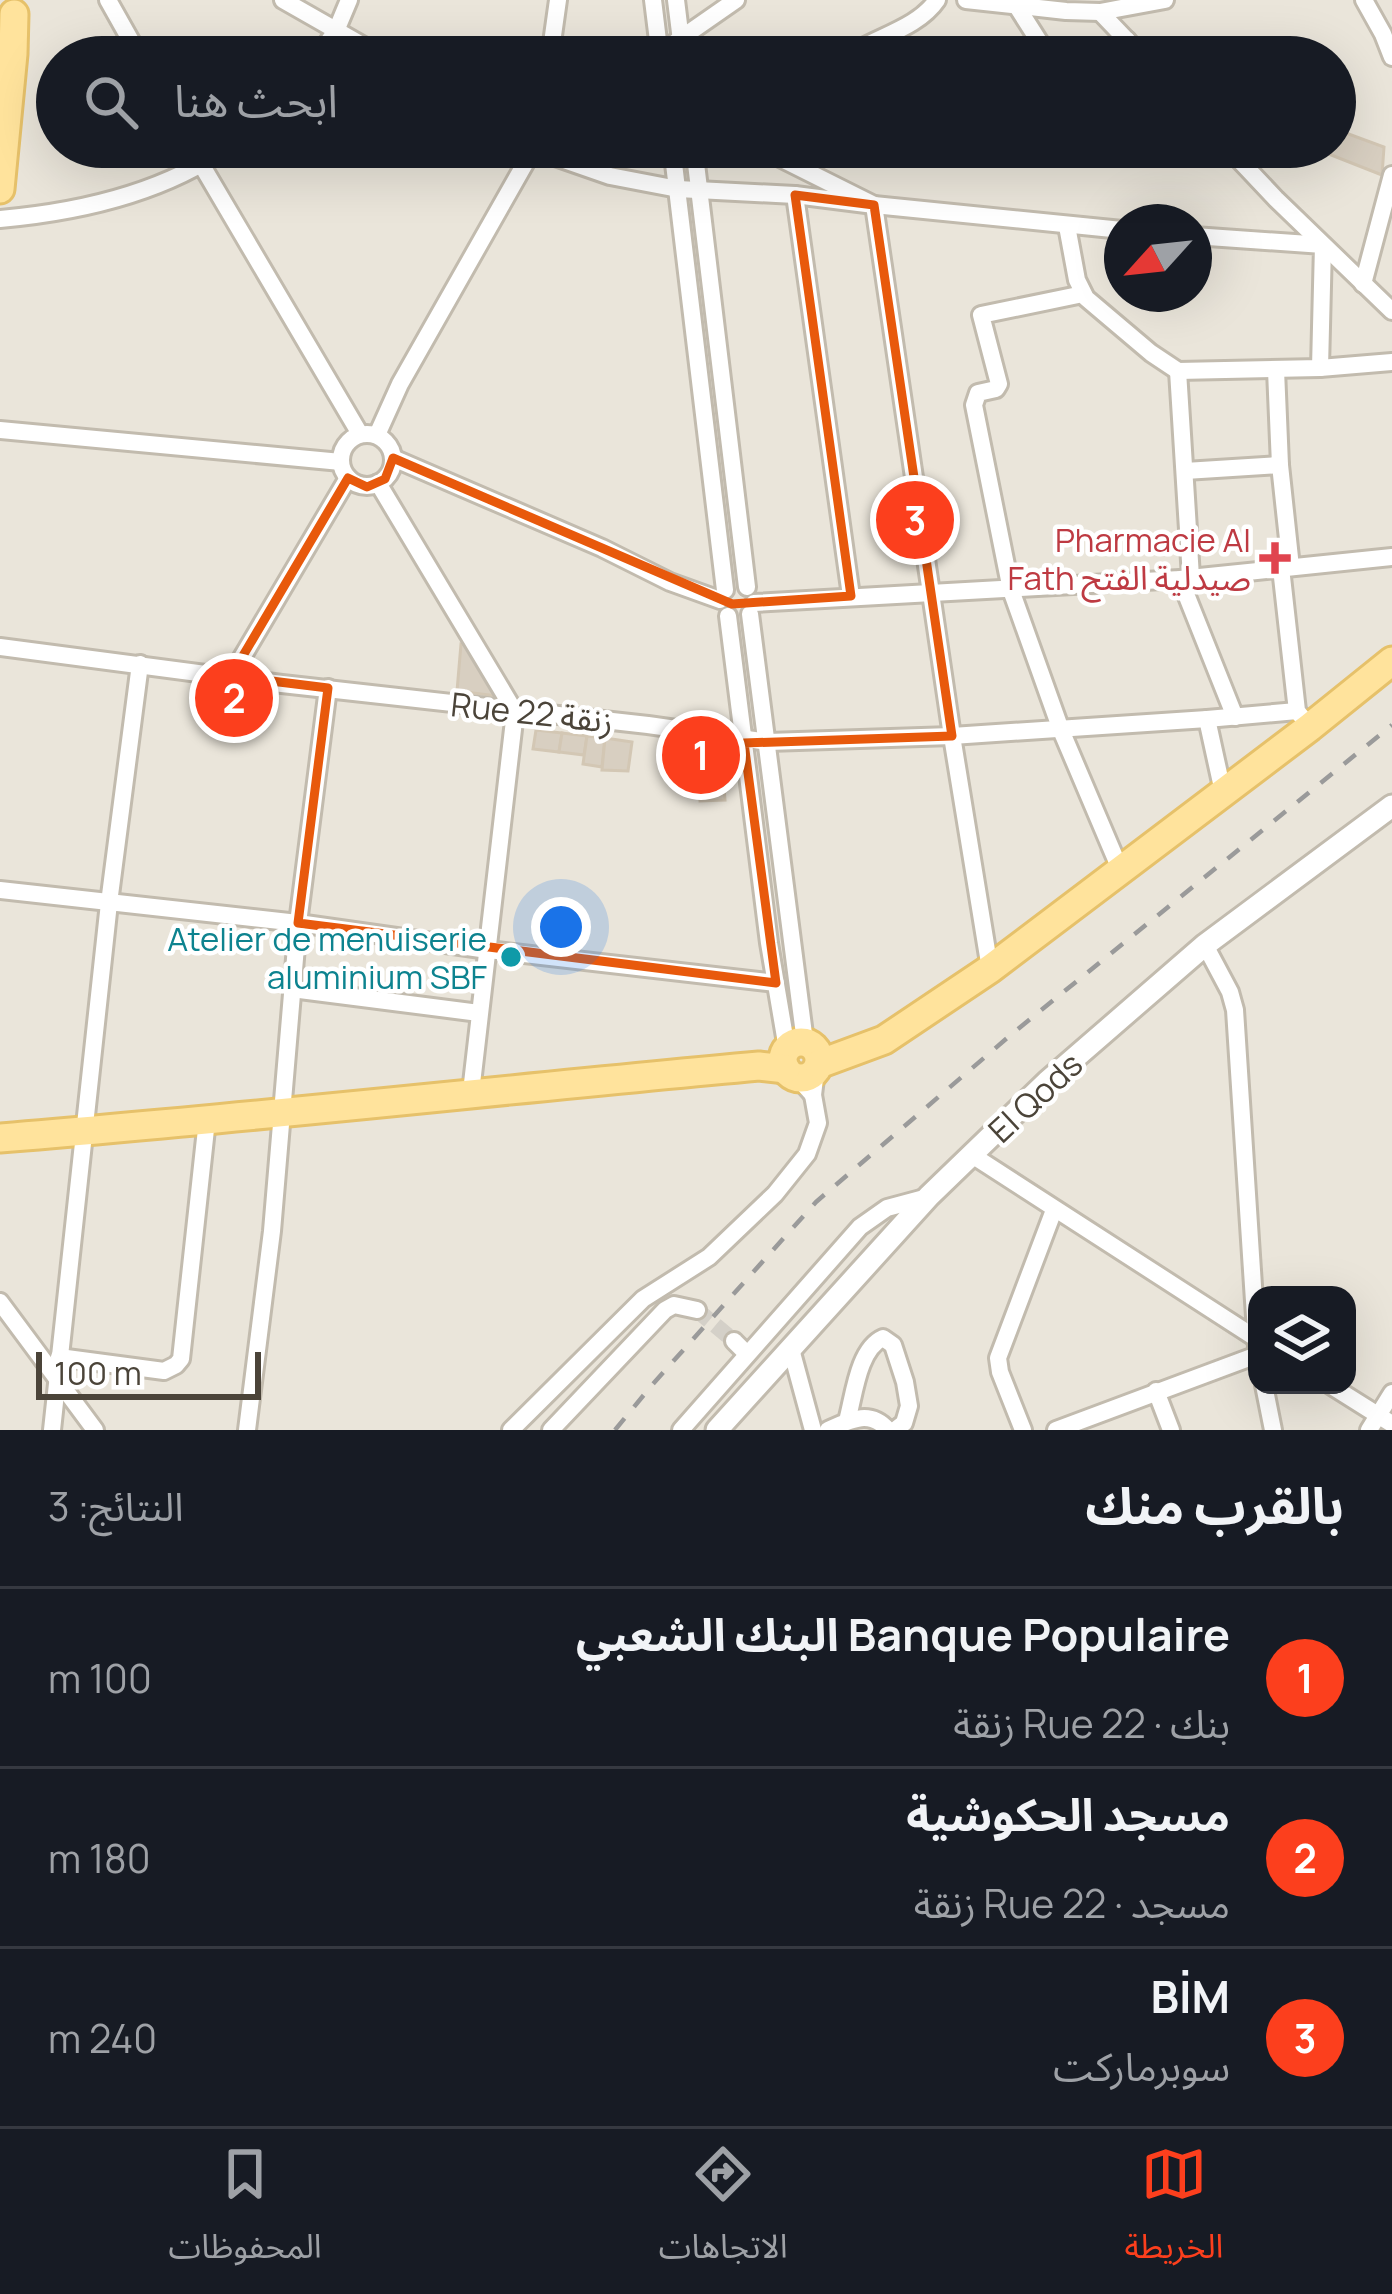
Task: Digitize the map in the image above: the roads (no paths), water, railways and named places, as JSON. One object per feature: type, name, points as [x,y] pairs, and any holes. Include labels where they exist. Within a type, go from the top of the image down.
[{"type":"main road","points":[[0,189],[13,10]]},
{"type":"main road","points":[[0,1138],[798,1064],[853,1052],[884,1040],[990,969],[1223,792],[1304,719],[1392,662]]},
{"type":"street","points":[[108,0],[128,36]]},
{"type":"street","points":[[283,0],[345,36]]},
{"type":"street","points":[[332,36],[349,0]]},
{"type":"street","points":[[553,36],[558,0]]},
{"type":"street","points":[[653,0],[656,36]]},
{"type":"street","points":[[676,0],[680,36],[736,0]]},
{"type":"street","points":[[881,36],[916,21],[937,0]]},
{"type":"street","points":[[966,0],[1100,12],[1165,0]]},
{"type":"street","points":[[1364,0],[1392,58]]},
{"type":"street","points":[[1016,5],[1036,36]]},
{"type":"street","points":[[1100,12],[1122,36]]},
{"type":"street","points":[[0,219],[83,209],[197,168]]},
{"type":"street","points":[[0,430],[345,470],[363,485],[378,483],[390,473],[393,458],[388,444],[368,435],[203,168]]},
{"type":"street","points":[[231,676],[345,470],[346,445],[368,435],[526,168]]},
{"type":"street","points":[[587,168],[678,189],[795,195],[1104,229]]},
{"type":"street","points":[[511,1430],[643,1299],[709,1257],[775,1194],[807,1154],[818,1124],[776,983],[724,602],[675,168]]},
{"type":"street","points":[[697,168],[768,742],[798,1064]]},
{"type":"street","points":[[803,168],[874,206]]},
{"type":"street","points":[[1248,168],[1392,311]]},
{"type":"street","points":[[1363,284],[1392,175]]},
{"type":"street","points":[[795,195],[851,596]]},
{"type":"street","points":[[874,206],[990,969]]},
{"type":"street","points":[[1067,226],[1083,294],[1178,370],[1276,370],[1392,362]]},
{"type":"street","points":[[1212,237],[1323,245]]},
{"type":"street","points":[[1320,368],[1323,245]]},
{"type":"street","points":[[1083,294],[983,313],[980,317],[999,384],[978,393],[974,405],[1011,590],[1060,730],[1120,869]]},
{"type":"street","points":[[1178,370],[1185,578],[1235,716]]},
{"type":"street","points":[[1276,370],[1286,567],[1304,719]]},
{"type":"street","points":[[393,458],[724,602],[739,619],[750,601]]},
{"type":"street","points":[[1185,471],[1280,465]]},
{"type":"street","points":[[378,483],[515,712],[471,1092]]},
{"type":"street","points":[[750,601],[1011,590],[1392,557]]},
{"type":"street","points":[[724,602],[736,585],[750,601]]},
{"type":"street","name":"Rue 22 زنقة","points":[[0,647],[768,742],[1060,730],[1235,716],[1304,719]]},
{"type":"street","points":[[52,1430],[140,664]]},
{"type":"street","points":[[247,1430],[272,1231],[298,923],[328,688]]},
{"type":"street","points":[[1208,719],[1223,792]]},
{"type":"street","name":"El Qods","points":[[717,1430],[929,1196],[1047,1082],[1205,945],[1392,806]]},
{"type":"street","points":[[0,890],[776,983]]},
{"type":"street","points":[[1205,945],[1235,1010],[1252,1286]]},
{"type":"street","points":[[292,989],[479,1013]]},
{"type":"street","points":[[59,1357],[164,1371],[181,1359],[207,1120]]},
{"type":"street","points":[[972,1155],[1248,1339]]},
{"type":"street","points":[[682,1430],[740,1347],[868,1220],[887,1208],[929,1196]]},
{"type":"street","points":[[1023,1430],[998,1358],[1054,1210]]},
{"type":"street","points":[[0,1302],[95,1430]]},
{"type":"street","points":[[551,1430],[665,1310],[674,1305],[697,1310]]},
{"type":"street","points":[[828,1430],[866,1417],[892,1430],[904,1423],[909,1406],[905,1382],[893,1346],[884,1338],[873,1343],[862,1367],[847,1421]]},
{"type":"street","points":[[1056,1430],[1094,1423],[1248,1348]]},
{"type":"street","points":[[791,1349],[813,1430]]},
{"type":"street","points":[[1156,1391],[1171,1430]]},
{"type":"street","points":[[1342,1394],[1380,1423],[1392,1393]]},
{"type":"street","points":[[1266,1394],[1273,1430]]},
{"type":"tunnel","points":[[697,1310],[734,1341]]},
{"type":"railway","points":[[615,1430],[816,1202],[1013,1033],[1392,725]]},
{"type":"place","name":"BİM","points":[[915,520]]},
{"type":"place","name":"Pharmacie Al Fath صيدلية الفتح","points":[[1275,558]]},
{"type":"place","name":"مسجد الحكوشية","points":[[234,698]]},
{"type":"place","name":"Banque Populaire البنك الشعبي","points":[[701,755]]},
{"type":"place","name":"Atelier de menuiserie aluminium SBF","points":[[511,957]]}]
